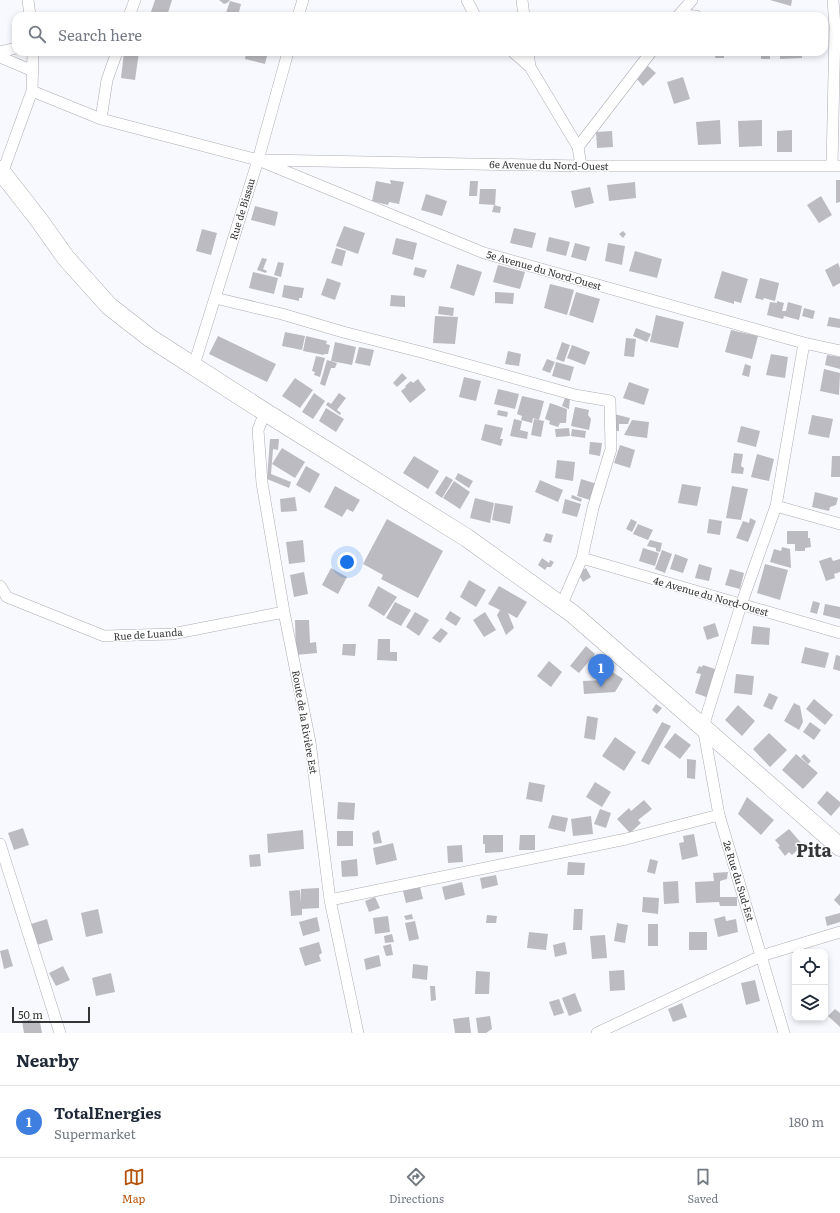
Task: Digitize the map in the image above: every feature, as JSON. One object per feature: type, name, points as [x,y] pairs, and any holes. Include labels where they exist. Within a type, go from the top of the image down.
[{"type":"highway","points":[[1,172],[39,220],[66,258],[109,306],[150,338],[194,365],[264,412],[468,538],[573,614],[840,846]]},
{"type":"street","points":[[28,0],[30,12]]},
{"type":"street","points":[[130,12],[135,0]]},
{"type":"street","points":[[299,12],[303,0]]},
{"type":"street","points":[[467,0],[473,12]]},
{"type":"street","points":[[522,0],[524,12]]},
{"type":"street","points":[[682,12],[692,0]]},
{"type":"street","points":[[833,0],[836,166]]},
{"type":"street","points":[[0,52],[12,49]]},
{"type":"street","points":[[1,172],[32,91],[33,56]]},
{"type":"street","points":[[101,119],[107,80],[116,56]]},
{"type":"street","name":"Rue de Bissau","points":[[194,365],[258,160],[287,56]]},
{"type":"street","points":[[518,56],[530,67],[578,147],[581,166]]},
{"type":"street","points":[[529,56],[530,67]]},
{"type":"street","points":[[578,147],[648,56]]},
{"type":"street","points":[[0,57],[33,71]]},
{"type":"street","points":[[32,91],[101,119],[258,160]]},
{"type":"street","name":"6e Avenue du Nord-Ouest","points":[[258,160],[581,166],[836,166]]},
{"type":"street","name":"5e Avenue du Nord-Ouest","points":[[258,160],[484,253],[840,351]]},
{"type":"street","points":[[214,298],[282,314],[575,395],[610,401],[611,449],[593,508],[582,558],[561,606]]},
{"type":"street","points":[[703,727],[741,604],[776,506],[804,342]]},
{"type":"street","name":"Route de la Rivière Est","points":[[264,412],[258,430],[262,484],[284,612],[310,742],[330,900],[358,1033]]},
{"type":"street","points":[[776,506],[840,524]]},
{"type":"street","name":"4e Avenue du Nord-Ouest","points":[[582,558],[840,633]]},
{"type":"street","name":"Rue de Luanda","points":[[0,586],[3,601],[104,636],[172,634],[284,612]]},
{"type":"street","name":"2e Rue du Sud-Est","points":[[703,727],[719,815],[784,1033]]},
{"type":"street","points":[[330,900],[626,839],[719,815]]},
{"type":"street","points":[[0,844],[60,1033]]},
{"type":"street","points":[[602,1032],[761,956],[840,932]]},
{"type":"building","points":[[155,0],[172,0],[168,12],[151,12]]},
{"type":"building","points":[[219,0],[230,0],[224,4]]},
{"type":"building","points":[[770,0],[792,0],[791,6]]},
{"type":"building","points":[[230,1],[241,4],[239,12],[226,12]]},
{"type":"building","points":[[124,56],[138,56],[135,80],[121,78]]},
{"type":"building","points":[[245,56],[267,56],[265,64],[245,59]]},
{"type":"building","points":[[715,56],[724,56],[724,58],[715,58]]},
{"type":"building","points":[[761,56],[770,56],[770,59],[761,59]]},
{"type":"building","points":[[780,56],[802,56],[802,58],[780,59]]},
{"type":"building","points":[[648,66],[656,73],[643,86],[636,78]]},
{"type":"building","points":[[683,77],[690,99],[674,104],[667,82]]},
{"type":"building","points":[[720,120],[721,144],[698,145],[696,122]]},
{"type":"building","points":[[762,120],[762,146],[739,147],[738,121]]},
{"type":"building","points":[[792,130],[792,152],[777,152],[777,131]]},
{"type":"building","points":[[612,131],[613,147],[597,148],[596,132]]},
{"type":"building","points":[[390,180],[404,182],[399,204],[389,202],[388,205],[372,201],[376,181],[391,184]]},
{"type":"building","points":[[836,180],[840,180],[840,202],[836,203]]},
{"type":"building","points":[[470,181],[478,181],[477,196],[469,196]]},
{"type":"building","points":[[635,182],[636,198],[609,201],[607,185]]},
{"type":"building","points":[[590,187],[594,203],[575,208],[571,191]]},
{"type":"building","points":[[480,189],[496,189],[495,205],[479,204]]},
{"type":"building","points":[[426,194],[447,201],[442,216],[421,210]]},
{"type":"building","points":[[821,196],[832,215],[819,223],[807,205]]},
{"type":"building","points":[[494,205],[501,207],[500,213],[492,212]]},
{"type":"building","points":[[255,206],[278,212],[275,226],[251,220]]},
{"type":"building","points":[[344,226],[365,233],[358,254],[336,246]]},
{"type":"building","points":[[514,228],[536,233],[532,248],[510,243]]},
{"type":"building","points":[[202,229],[217,233],[211,255],[196,251]]},
{"type":"building","points":[[623,231],[626,234],[623,238],[619,234]]},
{"type":"building","points":[[549,237],[570,242],[566,256],[546,251]]},
{"type":"building","points":[[396,238],[417,243],[413,260],[392,254]]},
{"type":"building","points":[[575,243],[590,247],[586,261],[571,257]]},
{"type":"building","points":[[608,243],[625,246],[622,265],[605,261]]},
{"type":"building","points":[[336,248],[346,251],[342,266],[331,263]]},
{"type":"building","points":[[635,251],[662,259],[657,278],[629,271]]},
{"type":"building","points":[[262,258],[267,259],[263,269],[267,271],[266,273],[257,270]]},
{"type":"building","points":[[278,262],[284,263],[281,277],[274,275]]},
{"type":"building","points":[[838,263],[840,268],[840,283],[833,287],[825,270]]},
{"type":"building","points":[[457,264],[482,272],[474,296],[450,288]]},
{"type":"building","points":[[498,265],[525,272],[520,289],[493,282]]},
{"type":"building","points":[[415,267],[427,270],[424,278],[413,275]]},
{"type":"building","points":[[722,271],[748,279],[741,303],[734,301],[734,304],[714,298]]},
{"type":"building","points":[[253,272],[278,278],[274,294],[249,288]]},
{"type":"building","points":[[327,278],[341,283],[335,300],[321,295]]},
{"type":"building","points":[[760,278],[779,283],[775,301],[764,298],[763,300],[755,298]]},
{"type":"building","points":[[550,284],[574,290],[567,315],[544,308]]},
{"type":"building","points":[[284,285],[304,288],[302,298],[299,298],[299,301],[282,297]]},
{"type":"building","points":[[495,292],[514,293],[513,304],[495,303]]},
{"type":"building","points":[[576,292],[600,299],[593,323],[569,315]]},
{"type":"building","points":[[391,295],[405,296],[405,307],[390,306]]},
{"type":"building","points":[[777,301],[784,303],[782,311],[786,311],[788,302],[802,306],[799,320],[784,316],[783,319],[767,315],[770,302],[777,303]]},
{"type":"building","points":[[439,306],[454,308],[453,316],[438,314]]},
{"type":"building","points":[[804,308],[815,311],[813,319],[802,316]]},
{"type":"building","points":[[656,315],[684,322],[678,348],[650,342]]},
{"type":"building","points":[[435,316],[458,317],[455,344],[433,343]]},
{"type":"building","points":[[829,317],[840,319],[840,328],[827,326]]},
{"type":"building","points":[[636,328],[651,334],[647,342],[633,336]]},
{"type":"building","points":[[731,330],[758,336],[752,359],[725,352]]},
{"type":"building","points":[[285,332],[305,336],[302,350],[282,346]]},
{"type":"building","points":[[218,336],[276,364],[267,382],[209,354]]},
{"type":"building","points":[[306,336],[327,341],[326,344],[330,345],[328,354],[324,355],[303,351]]},
{"type":"building","points":[[626,338],[636,339],[634,357],[624,356]]},
{"type":"building","points":[[335,342],[356,347],[352,365],[331,361]]},
{"type":"building","points":[[562,342],[570,345],[564,362],[556,359]]},
{"type":"building","points":[[572,345],[590,352],[585,365],[567,358]]},
{"type":"building","points":[[359,347],[374,350],[370,366],[355,363]]},
{"type":"building","points":[[508,351],[521,354],[519,366],[505,364]]},
{"type":"building","points":[[771,354],[788,357],[785,378],[766,375]]},
{"type":"building","points":[[827,355],[840,357],[840,369],[825,365]]},
{"type":"building","points":[[316,356],[325,358],[320,377],[314,375],[315,372],[312,371]]},
{"type":"building","points":[[547,359],[555,362],[550,373],[542,370]]},
{"type":"building","points":[[327,360],[337,363],[335,368],[331,368],[325,386],[320,384]]},
{"type":"building","points":[[556,362],[574,367],[570,381],[552,376]]},
{"type":"building","points":[[745,364],[751,366],[749,377],[742,375]]},
{"type":"building","points":[[824,369],[840,373],[839,395],[820,391]]},
{"type":"building","points":[[402,373],[407,378],[397,387],[393,383]]},
{"type":"building","points":[[464,377],[481,381],[476,401],[459,397]]},
{"type":"building","points":[[295,378],[313,390],[300,408],[282,396]]},
{"type":"building","points":[[418,379],[426,390],[410,403],[401,391],[411,381],[413,383]]},
{"type":"building","points":[[629,382],[649,389],[644,405],[623,398]]},
{"type":"building","points":[[498,389],[519,394],[515,409],[494,404]]},
{"type":"building","points":[[314,393],[325,401],[313,419],[302,412]]},
{"type":"building","points":[[339,393],[346,398],[337,410],[341,413],[340,415],[326,405],[328,402],[331,404]]},
{"type":"building","points":[[522,396],[544,401],[539,420],[533,418],[532,423],[521,420],[522,416],[517,414]]},
{"type":"building","points":[[565,398],[570,398],[569,409],[562,406]]},
{"type":"building","points":[[550,403],[567,409],[566,423],[560,423],[558,427],[549,424],[550,421],[545,419]]},
{"type":"building","points":[[575,407],[589,410],[588,415],[591,419],[589,430],[571,426]]},
{"type":"building","points":[[326,408],[344,419],[336,432],[319,421]]},
{"type":"building","points":[[498,410],[508,412],[507,417],[497,415]]},
{"type":"building","points":[[614,414],[630,418],[628,424],[619,424],[619,431],[613,431]]},
{"type":"building","points":[[812,415],[833,419],[829,438],[808,434]]},
{"type":"building","points":[[514,419],[522,421],[520,430],[528,432],[527,439],[510,436]]},
{"type":"building","points":[[534,419],[544,421],[541,437],[531,435]]},
{"type":"building","points":[[632,420],[649,422],[647,438],[624,435]]},
{"type":"building","points":[[485,424],[503,428],[500,439],[503,439],[501,446],[481,440]]},
{"type":"building","points":[[741,426],[760,431],[756,447],[737,442]]},
{"type":"building","points":[[569,428],[570,436],[556,437],[555,429]]},
{"type":"building","points":[[572,429],[586,431],[585,438],[571,436]]},
{"type":"building","points":[[270,439],[279,439],[278,450],[273,449],[271,474],[291,482],[289,488],[267,479]]},
{"type":"building","points":[[590,442],[602,443],[600,456],[589,454]]},
{"type":"building","points":[[620,445],[635,450],[630,468],[614,463]]},
{"type":"building","points":[[282,448],[305,462],[295,478],[272,464]]},
{"type":"building","points":[[734,453],[743,454],[741,466],[744,468],[743,474],[731,473]]},
{"type":"building","points":[[757,454],[774,459],[769,481],[751,477]]},
{"type":"building","points":[[414,456],[439,471],[428,489],[403,473]]},
{"type":"building","points":[[832,456],[840,456],[840,477],[831,477]]},
{"type":"building","points":[[557,460],[575,462],[573,481],[555,478]]},
{"type":"building","points":[[306,466],[320,474],[310,493],[296,485]]},
{"type":"building","points":[[458,473],[473,481],[469,488],[455,479]]},
{"type":"building","points":[[446,476],[453,480],[442,498],[435,493]]},
{"type":"building","points":[[581,479],[597,484],[590,500],[577,496]]},
{"type":"building","points":[[540,480],[563,490],[558,502],[535,492]]},
{"type":"building","points":[[454,481],[470,492],[460,509],[443,498]]},
{"type":"building","points":[[682,484],[701,487],[697,506],[678,503]]},
{"type":"building","points":[[335,486],[360,500],[353,512],[347,509],[342,517],[324,507]]},
{"type":"building","points":[[732,486],[748,489],[741,520],[726,518]]},
{"type":"building","points":[[815,492],[838,498],[836,505],[830,507],[829,511],[812,507]]},
{"type":"building","points":[[572,495],[582,499],[581,502],[571,498]]},
{"type":"building","points":[[295,497],[297,511],[281,512],[280,499]]},
{"type":"building","points":[[475,498],[494,503],[490,523],[470,518]]},
{"type":"building","points":[[565,499],[581,504],[577,517],[562,513]]},
{"type":"building","points":[[495,503],[513,506],[510,524],[492,520]]},
{"type":"building","points":[[750,518],[756,521],[748,542],[736,538],[743,521],[749,523]]},
{"type":"building","points":[[387,519],[443,551],[418,598],[381,579],[383,575],[363,564]]},
{"type":"building","points":[[631,519],[637,522],[632,532],[626,529]]},
{"type":"building","points":[[709,519],[722,521],[720,535],[707,533]]},
{"type":"building","points":[[638,524],[653,530],[648,540],[633,534]]},
{"type":"building","points":[[787,531],[808,531],[808,538],[810,538],[811,547],[805,548],[805,551],[795,551],[795,544],[787,544]]},
{"type":"building","points":[[546,533],[553,535],[551,543],[543,541]]},
{"type":"building","points":[[303,540],[305,562],[289,564],[286,542]]},
{"type":"building","points":[[650,540],[662,543],[660,552],[656,551],[656,548],[647,546]]},
{"type":"building","points":[[782,547],[790,549],[791,568],[770,562],[774,549],[781,551]]},
{"type":"building","points":[[643,548],[659,553],[655,566],[639,561]]},
{"type":"building","points":[[662,550],[672,554],[665,573],[655,569]]},
{"type":"building","points":[[675,554],[688,559],[683,573],[670,569]]},
{"type":"building","points":[[831,557],[833,561],[840,559],[840,572],[834,574],[835,578],[826,581],[819,561]]},
{"type":"building","points":[[542,558],[549,563],[550,560],[554,562],[551,567],[547,567],[545,570],[538,565]]},
{"type":"building","points":[[699,564],[712,568],[709,581],[695,578]]},
{"type":"building","points":[[765,564],[788,570],[780,600],[757,593]]},
{"type":"building","points":[[331,568],[347,577],[338,594],[322,585]]},
{"type":"building","points":[[586,568],[591,577],[583,582],[578,573]]},
{"type":"building","points":[[730,569],[744,573],[740,589],[725,585]]},
{"type":"building","points":[[304,572],[308,594],[294,597],[290,575]]},
{"type":"building","points":[[469,580],[486,590],[476,607],[460,597]]},
{"type":"building","points":[[378,586],[397,597],[384,616],[368,606]]},
{"type":"building","points":[[499,586],[527,602],[517,618],[508,613],[514,628],[506,635],[497,615],[500,610],[488,604]]},
{"type":"building","points":[[813,601],[820,603],[817,614],[810,612]]},
{"type":"building","points":[[395,602],[411,610],[401,626],[386,618]]},
{"type":"building","points":[[825,604],[840,607],[840,619],[823,615]]},
{"type":"building","points":[[450,611],[461,618],[456,626],[445,619]]},
{"type":"building","points":[[415,612],[429,620],[419,636],[406,627]]},
{"type":"building","points":[[485,612],[496,630],[484,637],[473,620]]},
{"type":"building","points":[[295,620],[309,620],[310,643],[316,642],[317,653],[296,655]]},
{"type":"building","points":[[715,623],[719,636],[707,640],[703,627]]},
{"type":"building","points":[[753,626],[770,628],[769,645],[751,644]]},
{"type":"building","points":[[441,628],[448,633],[440,643],[432,638]]},
{"type":"building","points":[[378,639],[390,639],[390,652],[397,652],[397,661],[377,660]]},
{"type":"building","points":[[343,644],[356,644],[355,656],[342,655]]},
{"type":"building","points":[[586,646],[595,654],[579,673],[570,666]]},
{"type":"building","points":[[805,647],[829,653],[825,668],[801,663]]},
{"type":"building","points":[[836,655],[840,656],[840,671],[833,669]]},
{"type":"building","points":[[549,661],[562,672],[551,687],[537,676]]},
{"type":"building","points":[[703,665],[718,670],[709,698],[695,693],[701,674],[696,673],[699,666],[702,667]]},
{"type":"building","points":[[611,671],[623,679],[615,692],[584,694],[583,681],[605,680]]},
{"type":"building","points":[[736,674],[754,676],[752,695],[734,693]]},
{"type":"building","points":[[769,693],[778,697],[772,710],[763,706]]},
{"type":"building","points":[[814,699],[833,715],[825,725],[806,709]]},
{"type":"building","points":[[794,703],[800,706],[803,722],[799,730],[784,721]]},
{"type":"building","points":[[656,704],[662,708],[657,714],[652,710]]},
{"type":"building","points":[[738,705],[755,721],[742,736],[725,720]]},
{"type":"building","points":[[587,716],[598,718],[595,740],[584,738]]},
{"type":"building","points":[[662,722],[671,726],[649,765],[641,761]]},
{"type":"building","points":[[810,722],[821,730],[814,740],[803,732]]},
{"type":"building","points":[[675,733],[691,745],[680,759],[664,747]]},
{"type":"building","points":[[769,733],[787,750],[770,767],[753,749]]},
{"type":"building","points":[[615,737],[636,752],[624,771],[602,756]]},
{"type":"building","points":[[796,754],[818,773],[803,789],[782,770]]},
{"type":"building","points":[[804,754],[811,761],[808,764],[801,757]]},
{"type":"building","points":[[687,759],[696,760],[695,779],[687,778]]},
{"type":"building","points":[[529,782],[545,785],[542,802],[526,799]]},
{"type":"building","points":[[595,782],[611,792],[602,807],[586,797]]},
{"type":"building","points":[[827,791],[840,802],[840,806],[831,816],[817,803]]},
{"type":"building","points":[[747,797],[774,820],[761,835],[738,814]]},
{"type":"building","points":[[644,800],[652,809],[638,820],[641,823],[630,833],[617,819],[629,808],[631,811]]},
{"type":"building","points":[[338,802],[355,803],[354,820],[337,819]]},
{"type":"building","points":[[600,809],[611,813],[606,828],[594,824]]},
{"type":"building","points":[[552,815],[568,818],[565,832],[548,828]]},
{"type":"building","points":[[591,816],[593,834],[573,836],[571,819]]},
{"type":"building","points":[[23,828],[29,845],[14,850],[8,833]]},
{"type":"building","points":[[789,829],[803,845],[792,855],[789,852],[785,856],[775,840]]},
{"type":"building","points":[[303,830],[304,849],[268,853],[267,834]]},
{"type":"building","points":[[379,830],[382,843],[374,844],[372,833]]},
{"type":"building","points":[[337,831],[353,831],[353,846],[337,846]]},
{"type":"building","points":[[694,834],[698,856],[682,860],[679,843],[684,842],[683,836]]},
{"type":"building","points":[[483,835],[503,835],[503,852],[485,853]]},
{"type":"building","points":[[520,835],[535,835],[535,850],[519,850]]},
{"type":"building","points":[[393,843],[397,860],[376,865],[373,848]]},
{"type":"building","points":[[462,845],[463,862],[448,863],[447,846]]},
{"type":"building","points":[[260,854],[261,866],[250,867],[249,855]]},
{"type":"building","points":[[357,859],[358,876],[342,877],[341,861]]},
{"type":"building","points":[[650,859],[658,861],[655,874],[647,872]]},
{"type":"building","points":[[568,862],[585,863],[584,875],[567,875]]},
{"type":"building","points":[[728,872],[727,879],[720,881],[720,897],[737,897],[737,906],[720,906],[719,902],[696,903],[695,882],[714,881],[713,873]]},
{"type":"building","points":[[496,875],[498,885],[482,889],[480,878]]},
{"type":"building","points":[[678,881],[679,903],[664,904],[663,882]]},
{"type":"building","points":[[462,882],[465,895],[445,900],[442,887]]},
{"type":"building","points":[[420,887],[423,899],[406,903],[403,891]]},
{"type":"building","points":[[319,888],[319,908],[302,909],[302,915],[291,916],[289,891],[300,890],[301,903],[301,889]]},
{"type":"building","points":[[840,893],[840,906],[834,900]]},
{"type":"building","points":[[375,897],[380,908],[369,912],[365,901]]},
{"type":"building","points":[[643,897],[659,898],[658,914],[642,912]]},
{"type":"building","points":[[98,909],[103,933],[86,937],[81,913]]},
{"type":"building","points":[[574,909],[583,909],[582,930],[573,930]]},
{"type":"building","points":[[840,913],[840,922],[827,926],[825,917]]},
{"type":"building","points":[[412,914],[413,919],[406,920],[404,916]]},
{"type":"building","points":[[487,915],[497,916],[496,923],[486,923]]},
{"type":"building","points":[[388,916],[390,932],[375,934],[373,918]]},
{"type":"building","points":[[725,916],[726,921],[736,919],[738,932],[718,937],[714,919]]},
{"type":"building","points":[[317,917],[320,931],[303,936],[299,922]]},
{"type":"building","points":[[47,919],[53,940],[37,945],[31,924]]},
{"type":"building","points":[[415,921],[419,939],[409,941],[405,923]]},
{"type":"building","points":[[617,923],[628,925],[625,943],[614,941]]},
{"type":"building","points":[[648,924],[658,924],[658,946],[648,946]]},
{"type":"building","points":[[529,932],[548,934],[546,950],[527,948]]},
{"type":"building","points":[[689,932],[707,932],[707,950],[689,950]]},
{"type":"building","points":[[392,934],[394,942],[385,943],[384,936]]},
{"type":"building","points":[[605,935],[607,958],[592,959],[590,936]]},
{"type":"building","points":[[319,942],[322,953],[319,955],[321,961],[305,966],[299,948]]},
{"type":"building","points":[[565,942],[567,954],[555,957],[553,945]]},
{"type":"building","points":[[391,944],[393,955],[386,956],[383,946]]},
{"type":"building","points":[[8,949],[13,966],[4,969],[0,951]]},
{"type":"building","points":[[379,955],[381,966],[366,970],[364,959]]},
{"type":"building","points":[[413,964],[428,966],[427,980],[412,978]]},
{"type":"building","points":[[63,966],[70,980],[56,986],[49,973]]},
{"type":"building","points":[[624,970],[625,990],[610,991],[609,971]]},
{"type":"building","points":[[476,971],[490,972],[489,994],[475,994]]},
{"type":"building","points":[[111,973],[115,992],[96,996],[92,978]]},
{"type":"building","points":[[755,980],[760,1001],[746,1005],[741,983]]},
{"type":"building","points":[[430,986],[435,986],[436,1000],[431,1001]]},
{"type":"building","points":[[575,993],[582,1011],[569,1016],[562,998]]},
{"type":"building","points":[[559,999],[564,1013],[554,1016],[549,1002]]},
{"type":"building","points":[[682,1003],[687,1017],[673,1022],[668,1009]]},
{"type":"building","points":[[835,1009],[840,1013],[840,1027],[828,1016]]},
{"type":"building","points":[[490,1016],[492,1029],[486,1033],[478,1033],[476,1018]]},
{"type":"building","points":[[39,1017],[42,1033],[24,1033],[22,1021]]},
{"type":"building","points":[[469,1017],[471,1033],[455,1033],[453,1019]]},
{"type":"place","name":"TotalEnergies","points":[[601,687]]},
{"type":"district","name":"Pita","points":[[814,851]]}]
